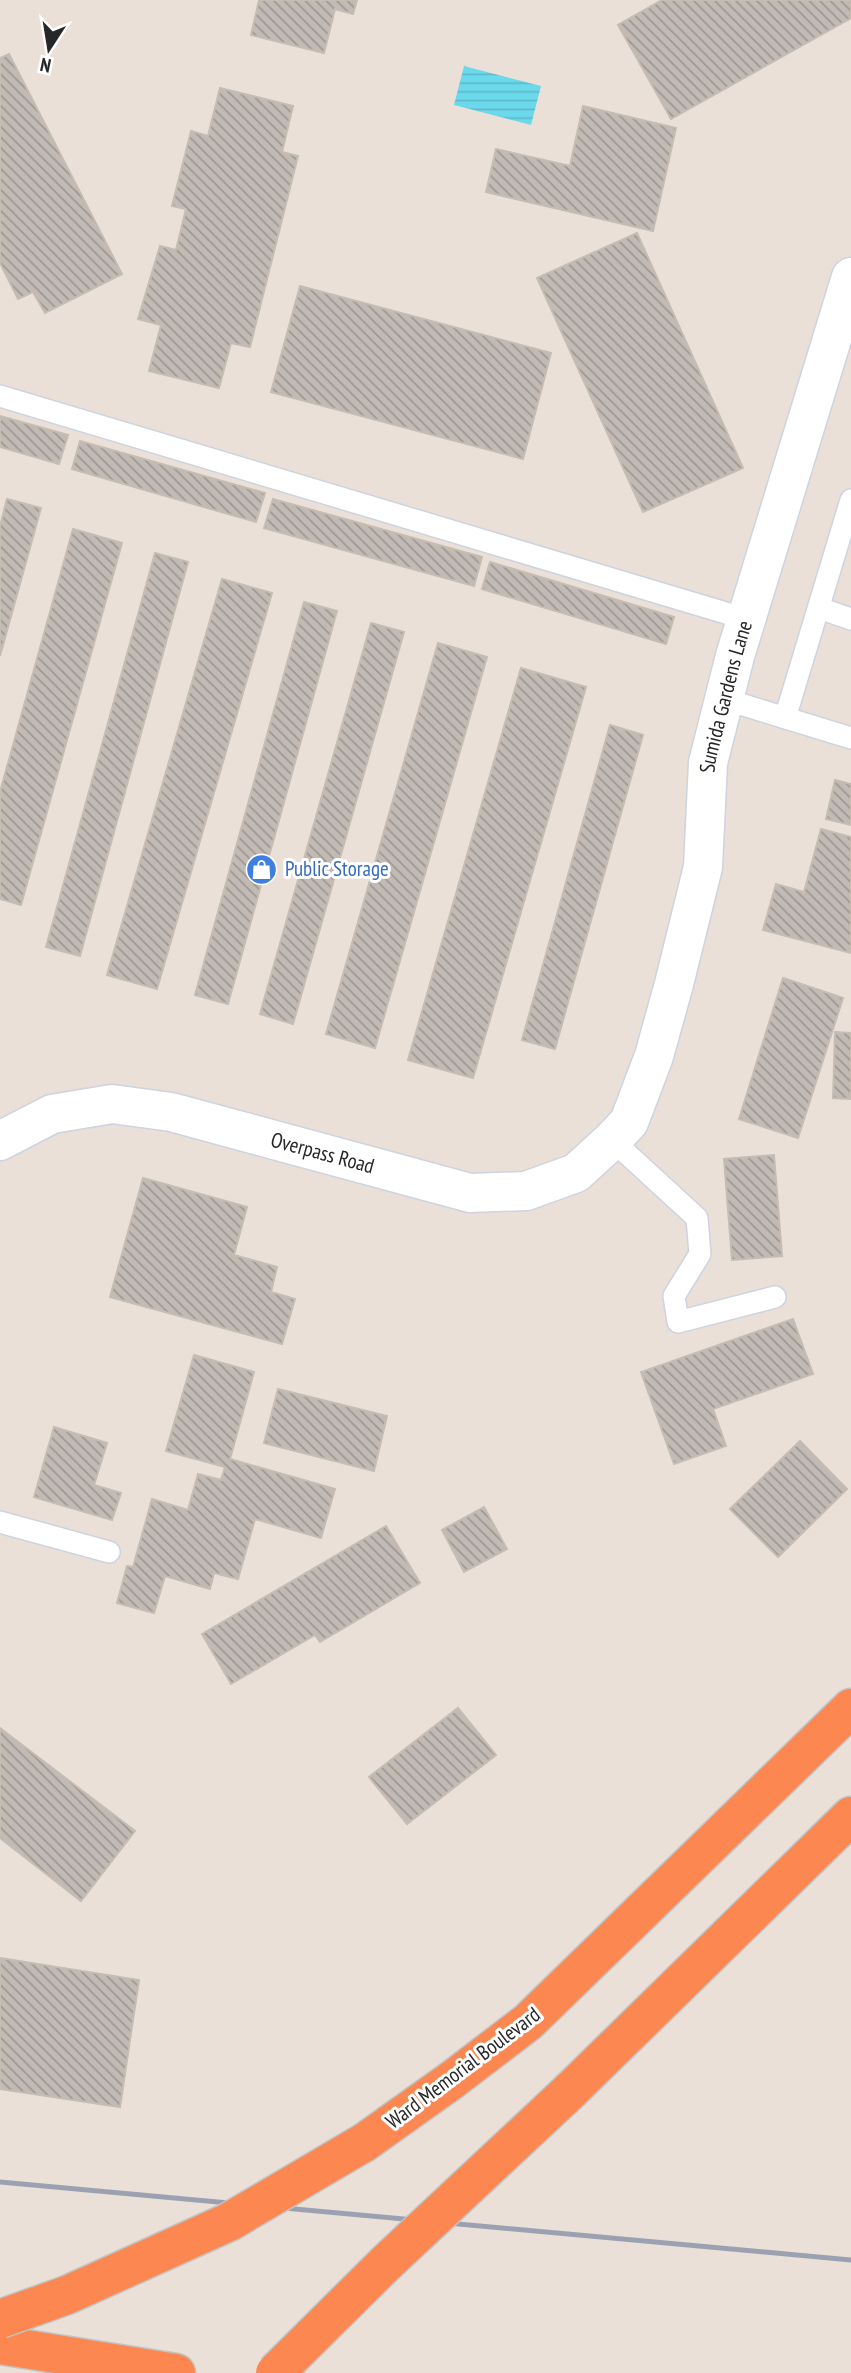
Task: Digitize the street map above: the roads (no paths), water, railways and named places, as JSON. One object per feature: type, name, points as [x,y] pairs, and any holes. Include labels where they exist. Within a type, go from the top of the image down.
[{"type":"highway","name":"Ward Memorial Boulevard","points":[[0,2319],[67,2295],[229,2222],[365,2141],[452,2080],[528,2022],[851,1708]]},
{"type":"highway","points":[[275,2373],[851,1816]]},
{"type":"highway","points":[[0,2346],[176,2373]]},
{"type":"street","name":"Sumida Gardens Lane","points":[[621,1131],[654,1056],[703,867],[708,763],[724,699],[851,277]]},
{"type":"street","name":"Overpass Road","points":[[0,1141],[52,1114],[112,1104],[171,1112],[470,1193],[526,1191],[576,1173],[621,1131]]},
{"type":"lane","points":[[0,396],[746,619]]},
{"type":"lane","points":[[785,718],[851,500]]},
{"type":"lane","points":[[819,608],[851,619]]},
{"type":"lane","points":[[724,699],[851,738]]},
{"type":"lane","points":[[621,1131],[697,1218],[700,1254],[674,1296],[678,1322],[775,1297]]},
{"type":"lane","points":[[0,1522],[109,1552]]},
{"type":"water","points":[[464,66],[541,86],[531,125],[454,105]]},
{"type":"railway","points":[[0,2182],[851,2260]]},
{"type":"place","name":"Public Storage","points":[[262,869]]}]
